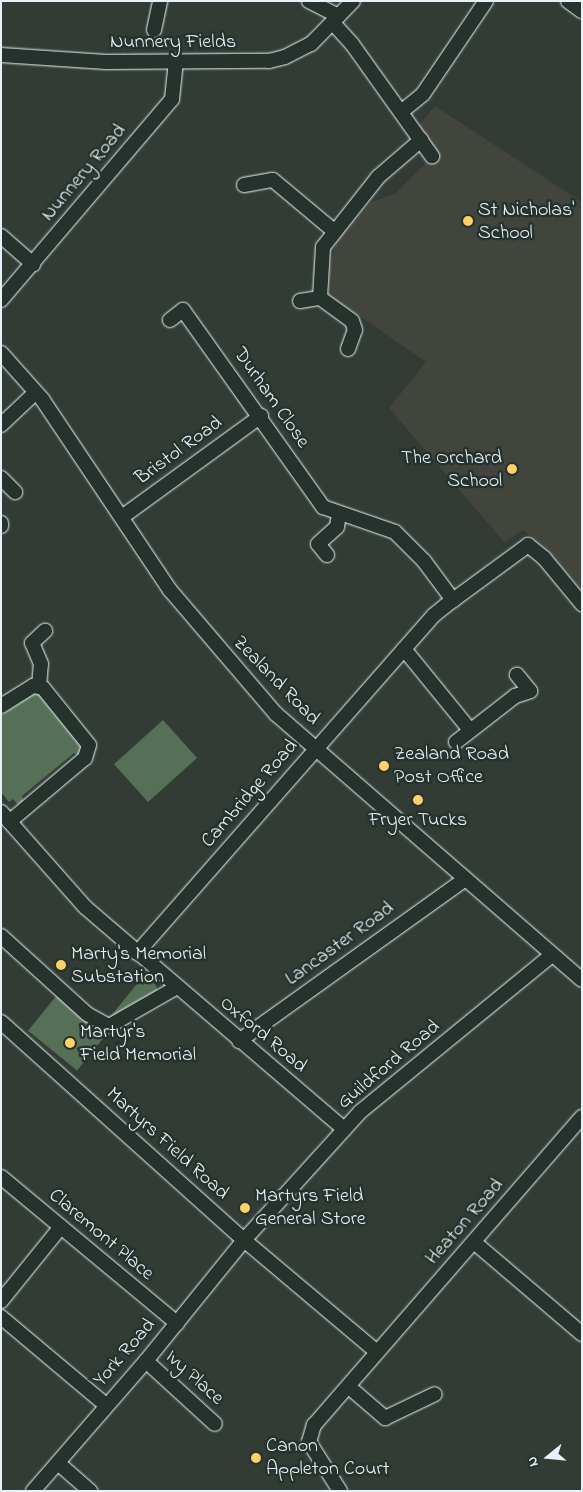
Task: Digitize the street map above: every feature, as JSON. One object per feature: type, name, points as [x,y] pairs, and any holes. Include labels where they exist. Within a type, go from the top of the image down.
[{"type":"street","points":[[154,30],[160,1]]},
{"type":"street","points":[[309,1],[335,20],[432,156]]},
{"type":"street","name":"Nunnery Fields","points":[[1,55],[41,59],[176,63],[222,63],[285,58],[311,44],[353,1]]},
{"type":"street","points":[[401,112],[422,94],[486,1]]},
{"type":"street","points":[[568,1],[582,11]]},
{"type":"street","name":"Nunnery Road","points":[[1,300],[172,99],[176,63]]},
{"type":"street","points":[[320,298],[323,247],[378,177],[422,140]]},
{"type":"street","points":[[244,185],[273,180],[334,231]]},
{"type":"street","points":[[1,236],[33,264]]},
{"type":"street","points":[[300,301],[320,298],[352,321],[355,330],[348,348]]},
{"type":"street","name":"Durham Close","points":[[170,320],[183,310],[261,416],[322,507],[340,515],[395,532],[424,561],[453,600]]},
{"type":"street","name":"Zealand Road","points":[[1,353],[36,393],[199,627],[276,714],[464,880],[582,980]]},
{"type":"street","points":[[1,424],[36,393]]},
{"type":"street","name":"Bristol Road","points":[[122,517],[261,416]]},
{"type":"street","points":[[1,479],[15,492]]},
{"type":"street","points":[[327,555],[318,544],[337,527],[340,515]]},
{"type":"street","name":"Cambridge Road","points":[[137,953],[434,615],[453,600],[528,545],[544,558],[582,604]]},
{"type":"street","points":[[1,706],[26,689],[39,686],[41,664],[32,643],[45,631]]},
{"type":"street","points":[[404,649],[470,730]]},
{"type":"street","points":[[456,742],[515,696],[530,691],[517,675]]},
{"type":"street","name":"Oxford Road","points":[[39,686],[89,745],[85,758],[5,817],[85,908],[344,1129]]},
{"type":"street","name":"Lancaster Road","points":[[239,1041],[464,880]]},
{"type":"street","points":[[1,936],[80,1008],[109,1026],[177,988]]},
{"type":"street","name":"Guildford Road","points":[[244,1240],[360,1112],[552,955]]},
{"type":"street","name":"Martyrs Field Road","points":[[1,1022],[244,1240],[377,1352]]},
{"type":"street","name":"Heaton Road","points":[[340,1491],[309,1438],[314,1426],[582,1117]]},
{"type":"street","name":"Claremont Place","points":[[1,1177],[60,1228],[177,1323]]},
{"type":"street","points":[[1,1301],[60,1228]]},
{"type":"street","name":"York Road","points":[[33,1491],[146,1361],[244,1240]]},
{"type":"street","points":[[474,1242],[582,1334]]},
{"type":"street","points":[[1,1317],[106,1405]]},
{"type":"street","name":"Ivy Place","points":[[146,1361],[215,1424]]},
{"type":"street","points":[[349,1387],[385,1418],[436,1394]]},
{"type":"street","points":[[58,1463],[90,1491]]},
{"type":"shaded area","points":[[435,106],[582,202],[582,590],[544,547],[523,530],[505,543],[389,408],[426,362],[329,295],[330,264],[337,240],[371,202],[395,194],[437,152],[418,126]]},
{"type":"green space","points":[[39,692],[84,745],[79,756],[74,753],[22,796],[24,802],[19,806],[13,799],[9,802],[1,792],[1,716],[30,696],[29,693]]},
{"type":"green space","points":[[163,720],[197,758],[148,802],[114,764]]},
{"type":"green space","points":[[145,974],[156,985],[158,994],[118,1017],[110,1017]]},
{"type":"green space","points":[[57,995],[106,1035],[77,1070],[28,1031]]},
{"type":"place","name":"St Nicholas' School","points":[[468,221]]},
{"type":"place","name":"The Orchard School","points":[[512,469]]},
{"type":"place","name":"Zealand Road Post Office","points":[[384,766]]},
{"type":"place","name":"Fryer Tucks","points":[[418,800]]},
{"type":"place","name":"Marty's Memorial Substation","points":[[61,965]]},
{"type":"place","name":"Martyr's Field Memorial","points":[[70,1043]]},
{"type":"place","name":"Martyrs Field General Store","points":[[245,1208]]},
{"type":"place","name":"Canon Appleton Court","points":[[256,1458]]}]
